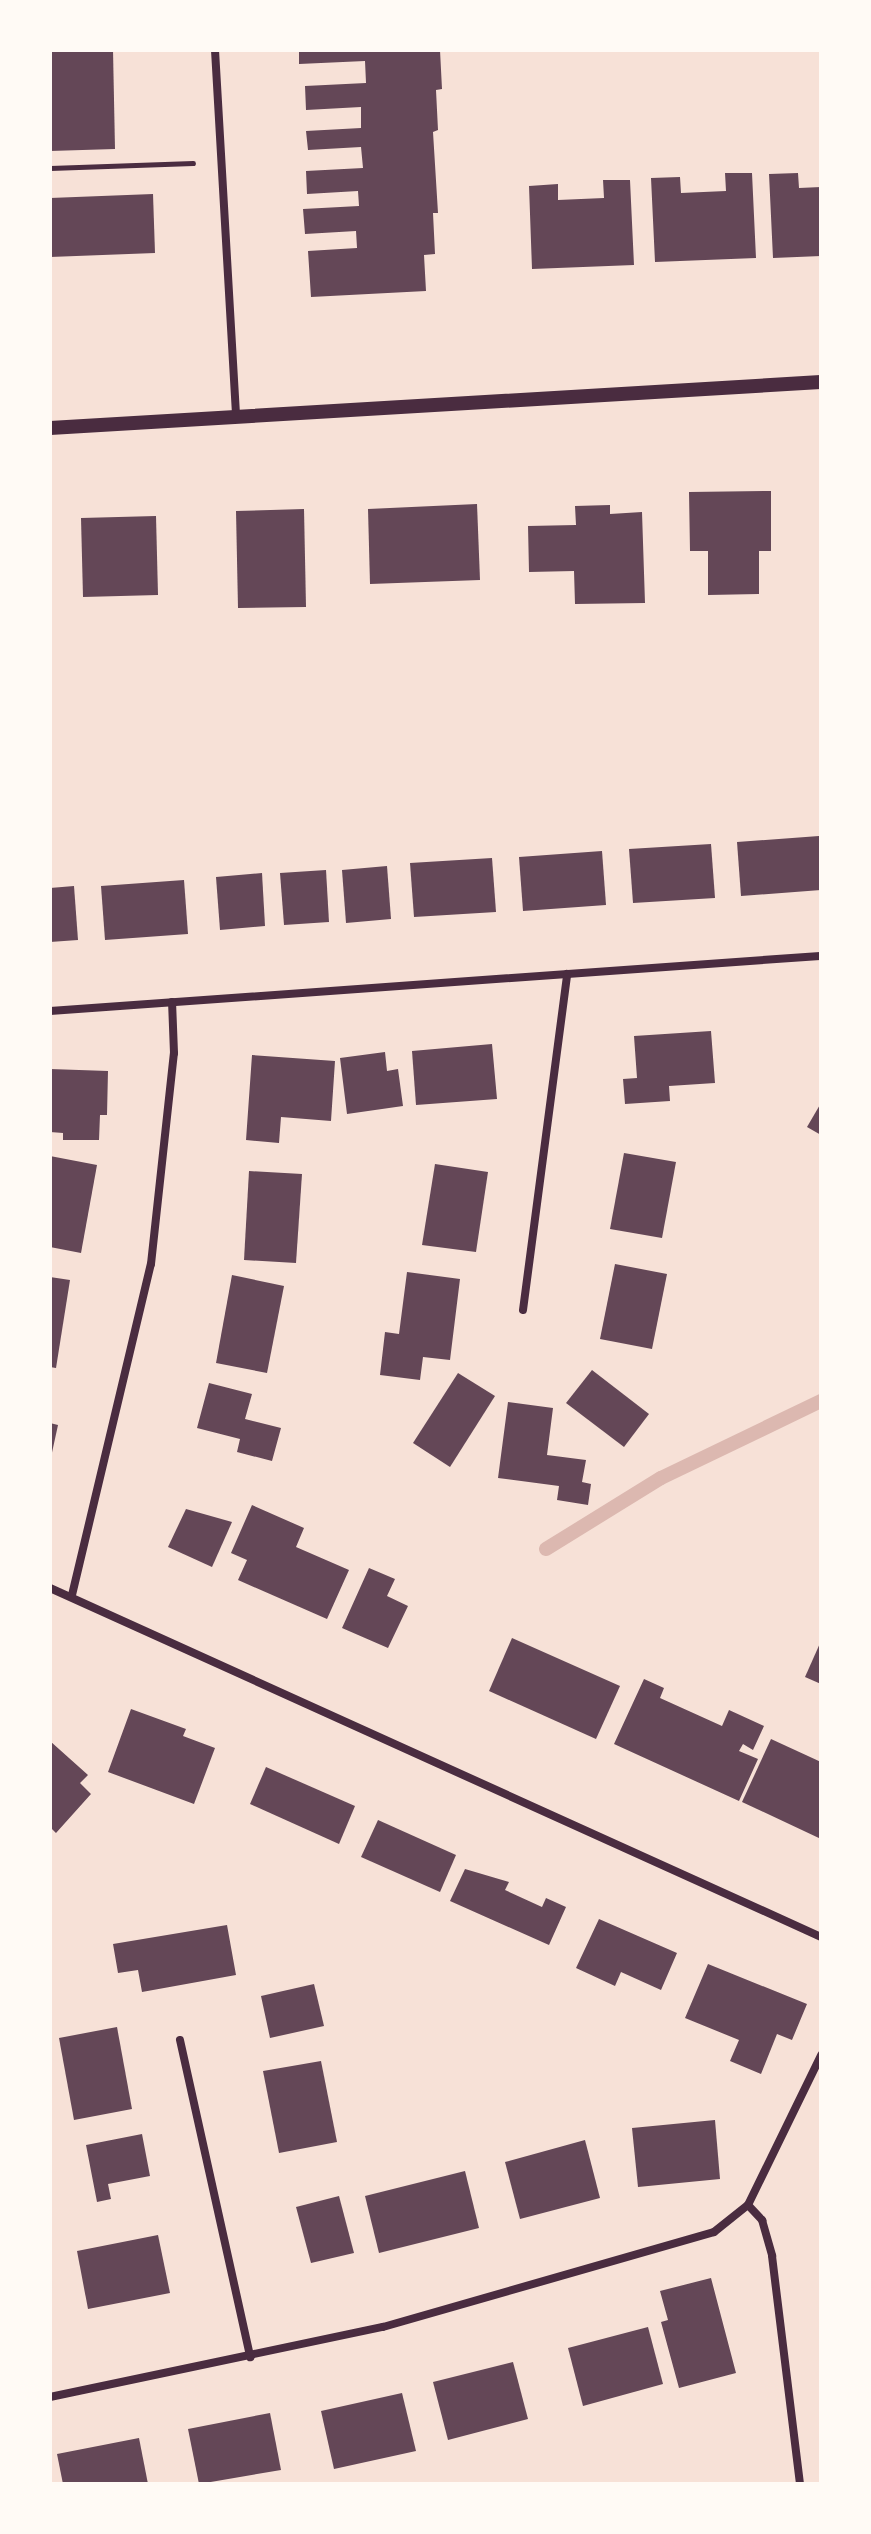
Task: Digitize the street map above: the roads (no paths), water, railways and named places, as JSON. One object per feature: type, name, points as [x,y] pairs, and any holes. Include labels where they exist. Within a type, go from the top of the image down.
[{"type":"street","points":[[215,50],[236,416]]},
{"type":"street","points":[[50,428],[821,382]]},
{"type":"street","points":[[50,1011],[821,956]]},
{"type":"street","points":[[523,1310],[567,974]]},
{"type":"street","points":[[72,1595],[151,1264],[174,1053],[172,1002]]},
{"type":"street","points":[[50,1602],[53,1589],[72,1595],[821,1937]]},
{"type":"street","points":[[180,2040],[250,2357]]},
{"type":"street","points":[[50,2397],[383,2327],[714,2232],[748,2205],[821,2055]]},
{"type":"street","points":[[748,2205],[762,2220],[772,2256],[800,2484]]},
{"type":"waterway","points":[[546,1549],[661,1478],[821,1401]]}]
